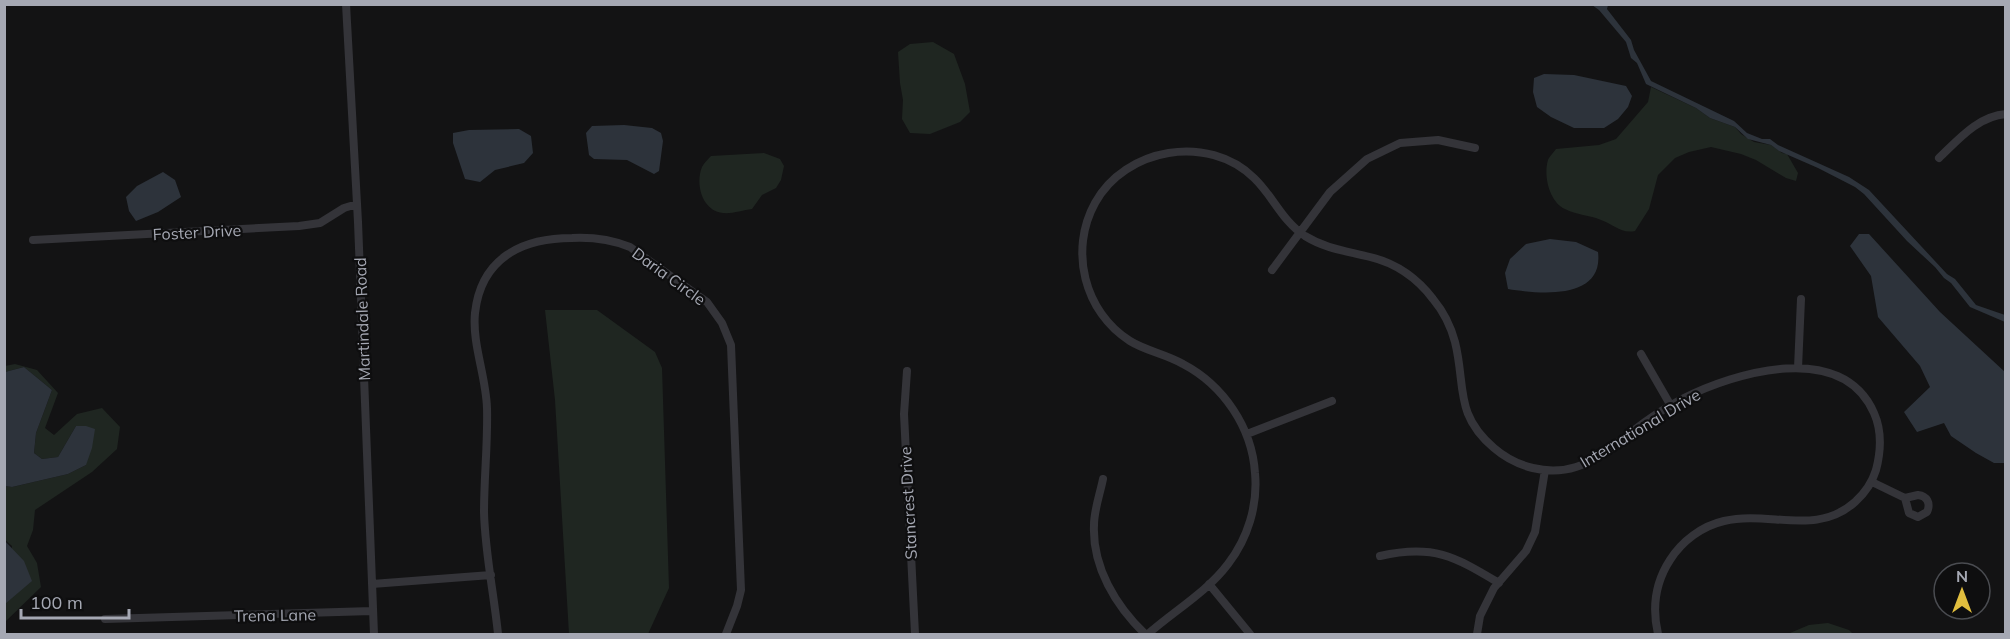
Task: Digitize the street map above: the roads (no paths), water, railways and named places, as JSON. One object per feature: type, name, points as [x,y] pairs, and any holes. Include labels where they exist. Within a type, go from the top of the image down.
[{"type":"street","name":"Martindale Road","points":[[346,4],[357,204],[374,634]]},
{"type":"street","points":[[1940,158],[1972,127],[1997,115],[2006,114]]},
{"type":"street","points":[[1272,270],[1330,192],[1367,159],[1400,143],[1438,140],[1475,148]]},
{"type":"street","name":"International Drive","points":[[1146,634],[1209,584],[1228,565],[1245,537],[1254,507],[1256,478],[1247,434],[1233,408],[1222,394],[1197,372],[1180,362],[1142,348],[1128,340],[1107,322],[1091,298],[1086,283],[1082,255],[1086,228],[1095,204],[1120,174],[1133,165],[1157,155],[1185,151],[1216,156],[1240,167],[1259,182],[1279,212],[1301,233],[1330,248],[1386,262],[1421,285],[1442,310],[1453,334],[1463,402],[1478,433],[1506,458],[1531,468],[1568,469],[1597,458],[1636,428],[1699,392],[1734,378],[1772,370],[1798,368],[1834,375],[1851,384],[1867,401],[1879,427],[1880,441],[1872,482]]},
{"type":"street","name":"Foster Drive","points":[[33,240],[299,226],[320,223],[344,208],[357,204]]},
{"type":"street","name":"Daria Circle","points":[[498,634],[484,510],[487,408],[475,323],[478,296],[483,283],[497,264],[511,252],[528,243],[547,238],[579,237],[599,238],[630,247],[707,302],[722,323],[731,345],[741,590],[726,634]]},
{"type":"street","points":[[1798,368],[1801,299]]},
{"type":"street","points":[[1641,354],[1671,406]]},
{"type":"street","name":"Stancrest Drive","points":[[907,371],[904,414],[915,634]]},
{"type":"street","points":[[1247,434],[1332,402]]},
{"type":"street","points":[[1477,634],[1480,616],[1486,602],[1526,551],[1535,532],[1545,470]]},
{"type":"street","points":[[1103,479],[1094,523],[1095,548],[1102,572],[1118,604],[1146,634]]},
{"type":"street","points":[[1658,634],[1654,619],[1659,582],[1669,561],[1693,536],[1712,525],[1738,519],[1806,522],[1829,518],[1854,503],[1872,482],[1905,498]]},
{"type":"street","points":[[1380,556],[1405,550],[1429,551],[1462,561],[1499,583]]},
{"type":"street","points":[[372,584],[491,575]]},
{"type":"street","points":[[1209,584],[1250,634]]},
{"type":"street","name":"Trena Lane","points":[[105,619],[372,611]]}]
